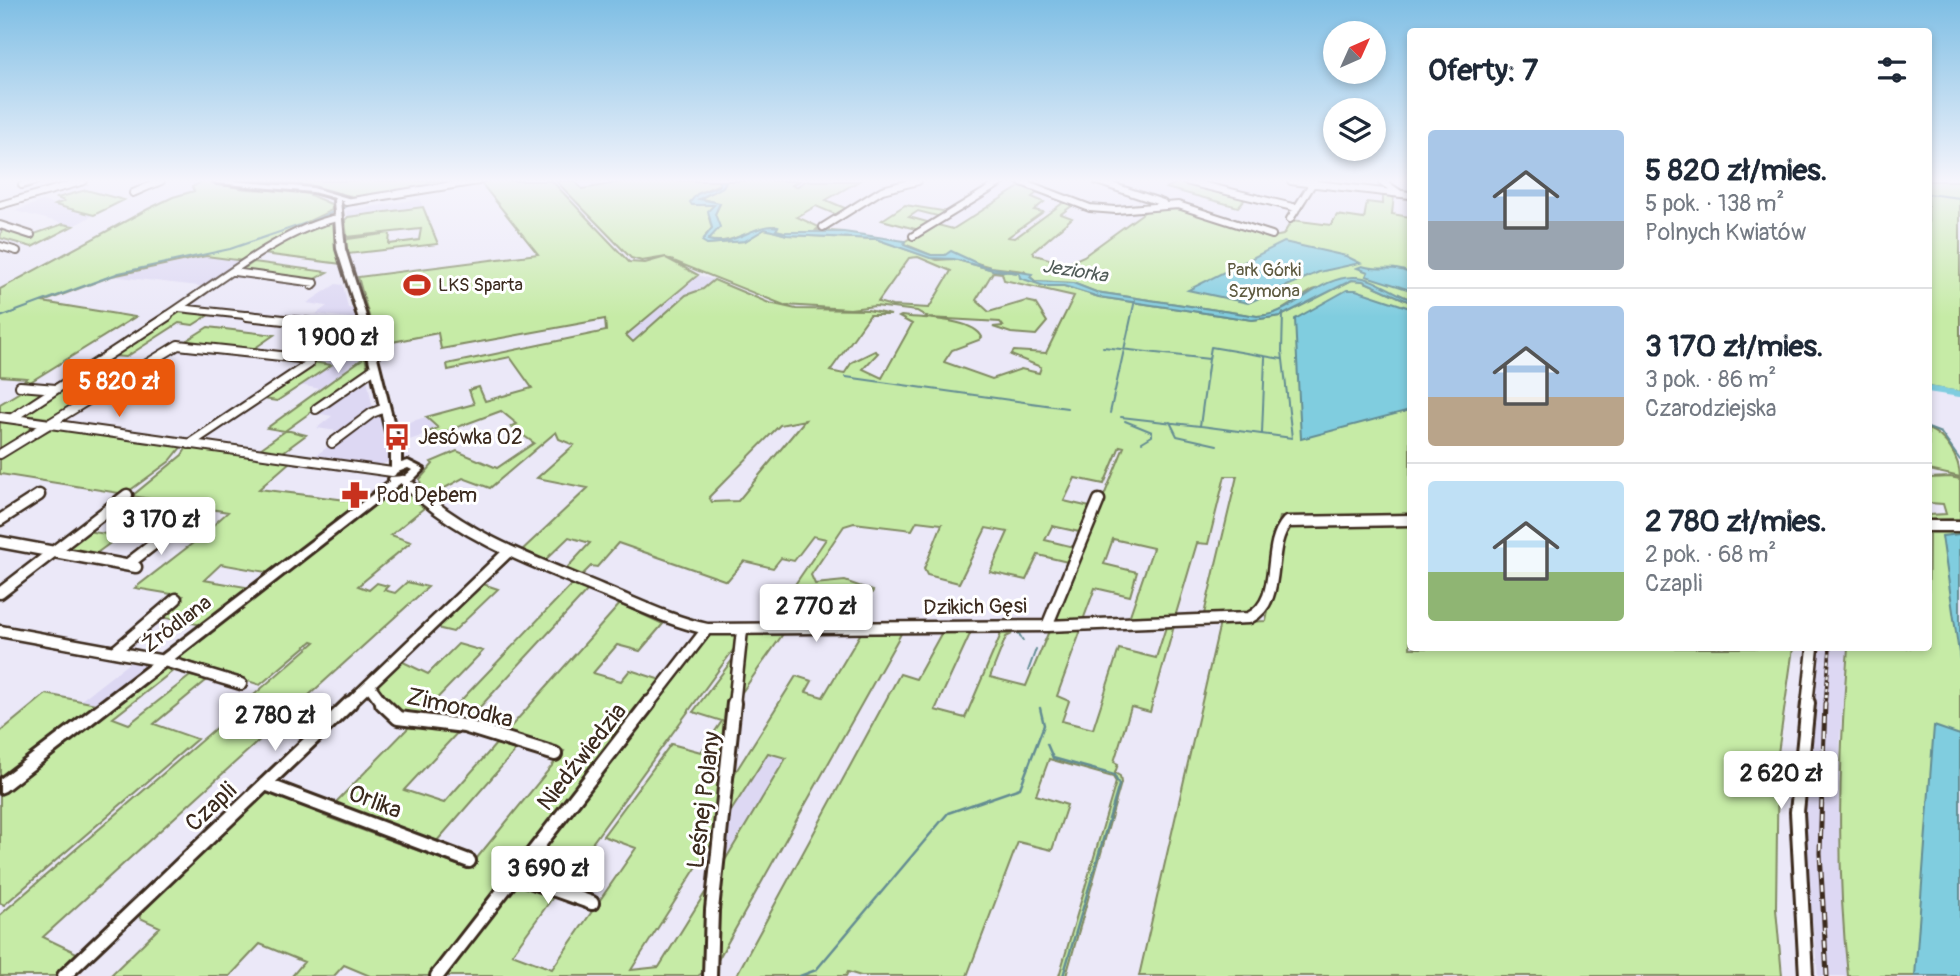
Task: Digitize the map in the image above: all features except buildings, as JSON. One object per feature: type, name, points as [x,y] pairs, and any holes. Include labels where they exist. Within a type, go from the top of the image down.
[{"type":"main road","points":[[341,227],[341,249],[366,329],[400,474]]},
{"type":"main road","name":"Źródlana","points":[[0,787],[379,494],[400,474]]},
{"type":"street","points":[[5,227],[31,235]]},
{"type":"street","points":[[12,418],[307,227]]},
{"type":"street","points":[[913,236],[928,227]]},
{"type":"street","points":[[1248,227],[1272,235]]},
{"type":"street","points":[[0,246],[17,251]]},
{"type":"street","points":[[234,272],[315,283],[312,286]]},
{"type":"street","points":[[179,308],[366,329]]},
{"type":"street","points":[[0,454],[180,344],[309,361],[309,364],[189,444]]},
{"type":"street","points":[[316,409],[375,368]]},
{"type":"street","points":[[20,386],[56,389]]},
{"type":"street","points":[[332,443],[372,413],[385,408]]},
{"type":"street","points":[[0,417],[400,474]]},
{"type":"street","name":"Dzikich Gęsi","points":[[400,474],[417,491],[476,536],[508,552],[670,619],[707,629],[1047,626],[1257,617],[1267,604],[1279,531],[1287,522],[1407,520]]},
{"type":"street","points":[[0,520],[40,495]]},
{"type":"street","points":[[0,593],[127,495]]},
{"type":"street","points":[[1047,626],[1099,500]]},
{"type":"street","points":[[0,542],[132,565],[177,526]]},
{"type":"street","points":[[1932,526],[1960,526]]},
{"type":"street","name":"Czapli","points":[[64,976],[508,552]]},
{"type":"street","points":[[114,652],[176,599]]},
{"type":"street","name":"Niedźwiedzia","points":[[437,976],[707,629]]},
{"type":"street","name":"Leśnej Polany","points":[[710,976],[715,885],[742,630]]},
{"type":"street","points":[[0,631],[164,661],[241,684]]},
{"type":"street","points":[[1806,976],[1797,812],[1813,651]]},
{"type":"street","name":"Zimorodka","points":[[369,685],[390,713],[398,718],[464,726],[555,754]]},
{"type":"street","name":"Orlika","points":[[265,784],[468,861]]},
{"type":"street","points":[[516,876],[592,903]]},
{"type":"shaded area","points":[[206,256],[248,261],[207,287],[112,276]]},
{"type":"shaded area","points":[[698,275],[714,280],[703,289],[686,295],[633,342],[626,335]]},
{"type":"shaded area","points":[[336,284],[343,285],[348,308],[355,309],[357,319],[316,314],[327,306],[307,303]]},
{"type":"shaded area","points":[[332,328],[361,332],[365,357],[321,389],[299,385],[330,366],[313,362],[341,344],[316,340]]},
{"type":"shaded area","points":[[366,374],[373,409],[343,432],[317,428],[332,416],[316,413]]},
{"type":"shaded area","points":[[378,412],[388,448],[388,462],[379,465],[315,456],[329,446],[334,446]]},
{"type":"shaded area","points":[[426,417],[437,431],[400,443],[395,426]]},
{"type":"shaded area","points":[[1820,651],[1848,651],[1840,737],[1839,854],[1848,976],[1818,976],[1807,870],[1806,821],[1811,722]]},
{"type":"shaded area","points":[[134,659],[149,662],[96,704],[80,701]]},
{"type":"shaded area","points":[[768,753],[786,758],[721,867],[726,819]]},
{"type":"green space","points":[[56,227],[72,227],[32,247],[0,238],[2,229],[29,236]]},
{"type":"green space","points":[[116,227],[304,227],[244,261],[206,256],[112,276],[43,302],[135,317],[30,382],[23,381],[27,378],[0,376],[0,289]]},
{"type":"green space","points":[[317,227],[334,227],[342,264],[264,254],[289,238]]},
{"type":"green space","points":[[346,227],[431,227],[438,244],[348,254],[345,241],[348,239],[390,233],[389,244],[419,240],[421,229],[347,237]]},
{"type":"green space","points":[[516,227],[595,227],[629,262],[645,263],[666,257],[642,261],[631,258],[600,227],[712,227],[706,235],[707,244],[745,241],[765,229],[787,235],[876,239],[937,260],[954,259],[993,270],[1019,273],[1044,286],[1064,286],[1099,297],[1252,320],[1281,316],[1352,280],[1363,281],[1407,301],[1407,409],[1376,418],[1407,411],[1407,517],[1280,517],[1259,610],[1252,614],[1204,614],[1237,476],[1225,476],[1208,544],[1197,543],[1175,617],[1129,618],[1153,548],[1113,539],[1104,564],[1137,572],[1130,596],[1095,588],[1083,620],[1053,620],[1124,447],[1120,446],[1104,484],[1075,478],[1064,501],[1094,508],[1084,533],[1052,526],[1045,540],[1078,548],[1072,563],[1038,555],[1026,580],[990,572],[1008,532],[986,528],[959,583],[927,575],[924,569],[942,524],[917,521],[912,530],[854,523],[844,526],[811,575],[815,584],[845,581],[873,591],[853,624],[768,624],[826,539],[813,536],[794,561],[781,558],[773,568],[744,561],[727,581],[618,543],[597,567],[591,566],[580,577],[564,571],[590,543],[569,537],[542,563],[519,553],[588,488],[537,478],[574,445],[559,439],[556,432],[490,488],[463,478],[430,496],[421,487],[420,479],[433,464],[431,462],[457,451],[497,468],[534,443],[511,427],[517,424],[501,411],[439,434],[426,433],[438,428],[426,417],[474,404],[469,390],[479,387],[485,401],[532,388],[510,357],[448,370],[447,364],[606,331],[605,319],[441,349],[438,333],[377,345],[358,277],[538,254]],"holes":[[[918,257],[951,271],[929,308],[892,306],[878,302],[909,258]],[[666,258],[784,305],[850,309],[875,306],[917,311],[929,318],[1000,322],[1003,326],[993,327],[1011,333],[1036,335],[1047,322],[1035,303],[1026,301],[989,312],[976,300],[993,272],[1002,273],[1004,280],[1074,296],[1046,353],[1014,351],[1011,355],[1041,367],[1039,373],[1021,369],[992,379],[944,362],[952,350],[982,337],[977,331],[958,323],[901,316],[899,317],[912,324],[882,378],[863,369],[878,353],[875,351],[852,362],[844,374],[830,371],[870,315],[891,315],[868,310],[796,309],[769,303],[714,280],[703,289],[686,295],[633,342],[626,335],[698,275]],[[805,420],[738,501],[712,502],[709,497],[780,425]]]},
{"type":"green space","points":[[719,227],[770,227],[726,240],[707,240]]},
{"type":"green space","points":[[775,227],[818,227],[816,230],[844,232],[784,232],[776,230]]},
{"type":"green space","points":[[906,227],[925,227],[919,230]]},
{"type":"green space","name":"Park Górki Szymona","points":[[930,227],[953,229],[957,227],[1023,227],[1008,237],[1015,238],[1031,227],[1062,227],[1033,252],[1035,255],[1066,264],[1084,256],[1124,227],[1242,227],[1273,237],[1283,235],[1288,227],[1407,227],[1407,298],[1357,277],[1313,290],[1275,314],[1257,316],[1096,292],[1073,283],[1035,281],[1024,271],[991,267],[948,255],[931,255],[902,243]]},
{"type":"green space","points":[[1932,227],[1960,227],[1960,392],[1932,387]]},
{"type":"green space","points":[[254,262],[327,272],[311,281],[239,272]]},
{"type":"green space","points":[[181,309],[212,313],[193,325],[179,323],[126,357],[110,356]]},
{"type":"green space","points":[[208,327],[274,335],[252,350],[184,342]]},
{"type":"green space","points":[[365,357],[368,370],[312,407],[311,412],[286,430],[306,435],[283,452],[260,449],[285,431],[267,428]]},
{"type":"green space","points":[[313,362],[331,365],[277,401],[264,399]]},
{"type":"green space","points":[[85,383],[107,386],[56,419],[25,415],[60,388],[76,390]]},
{"type":"green space","points":[[25,389],[44,393],[12,413],[0,412],[0,404]]},
{"type":"green space","points":[[0,420],[30,424],[33,427],[0,450]]},
{"type":"green space","points":[[53,428],[182,446],[170,461],[125,494],[0,474],[0,458]]},
{"type":"green space","points":[[1932,431],[1951,449],[1958,463],[1960,477],[1932,471]]},
{"type":"green space","points":[[187,447],[290,462],[259,489],[362,502],[271,573],[221,564],[204,580],[252,588],[202,625],[160,617],[183,596],[135,588],[193,543],[173,538],[166,540],[177,531],[201,536],[228,512],[132,496],[182,455]]},
{"type":"green space","points":[[1932,478],[1960,479],[1960,519],[1932,520],[1932,515],[1946,514],[1943,504],[1932,503]]},
{"type":"green space","points":[[398,485],[424,508],[391,535],[411,542],[358,586],[369,590],[377,583],[388,586],[384,590],[395,593],[407,582],[428,587],[43,937],[81,955],[60,976],[0,976],[0,915],[315,642],[312,641],[260,685],[175,657]]},
{"type":"green space","points":[[144,518],[176,524],[153,542],[120,536]]},
{"type":"green space","points":[[1407,523],[1407,651],[1793,651],[1778,753],[1776,909],[1782,976],[1139,976],[1220,623],[1266,621],[1286,526]]},
{"type":"green space","points":[[1932,529],[1960,529],[1960,976],[1848,976],[1840,853],[1848,651],[1932,651]]},
{"type":"green space","points":[[86,531],[120,536],[94,555],[65,550],[65,547]]},
{"type":"green space","points":[[506,557],[510,559],[483,584],[498,589],[453,632],[441,629],[437,623]]},
{"type":"green space","points":[[571,585],[588,590],[468,720],[445,717]]},
{"type":"green space","points":[[620,604],[663,624],[640,651],[617,645],[593,673],[621,681],[630,670],[664,681],[434,976],[370,976],[344,965],[334,976],[292,976],[304,962],[260,944],[230,976],[110,976],[160,927],[140,918],[141,912],[268,789],[328,811],[324,816],[468,869],[564,751],[506,732]]},
{"type":"green space","points":[[1174,626],[1150,712],[1131,707],[1114,762],[1118,764],[1115,773],[1120,776],[1121,783],[1066,976],[1059,976],[1116,782],[1113,777],[1049,759],[1036,795],[1067,805],[1052,850],[1018,842],[967,976],[861,976],[848,972],[846,976],[736,976],[900,674],[916,679],[942,632],[971,632],[935,710],[965,718],[1001,634],[1012,634],[1006,637],[990,677],[1026,686],[1049,631],[1081,630],[1057,696],[1069,701],[1062,721],[1093,729],[1119,649],[1156,658],[1166,627]]},
{"type":"green space","points":[[902,632],[714,967],[721,867],[786,758],[768,753],[726,819],[733,776],[796,676],[812,681],[806,692],[823,697],[861,633]]},
{"type":"green space","points":[[739,634],[736,646],[560,887],[526,874],[524,871],[707,635]]},
{"type":"green space","points":[[745,634],[783,634],[740,695]]},
{"type":"green space","points":[[458,644],[483,651],[421,715],[393,709],[373,685],[399,660],[428,674]]},
{"type":"green space","points":[[736,655],[717,835],[631,970],[659,967],[708,888],[706,970],[698,976],[441,976],[516,881],[553,897],[512,954],[552,969],[636,848],[603,836],[671,744],[701,752],[722,721],[693,712]]},
{"type":"green space","points":[[163,666],[174,670],[113,718],[129,724],[190,676],[207,680],[154,724],[197,739],[4,905],[0,903],[0,793]]},
{"type":"green space","points":[[46,694],[96,704],[0,778],[0,732]]},
{"type":"green space","points":[[410,726],[459,731],[404,790],[444,803],[496,744],[516,750],[436,842],[334,804]]},
{"type":"water","points":[[720,227],[708,240],[718,242],[767,227],[778,227],[776,230],[784,232],[844,232],[905,241],[904,245],[931,255],[945,255],[951,251],[983,266],[1032,274],[1030,277],[1035,281],[1073,283],[1096,292],[1257,316],[1282,310],[1341,278],[1355,277],[1376,282],[1407,298],[1407,301],[1363,281],[1352,280],[1281,316],[1252,320],[1099,297],[1064,286],[1044,286],[1020,278],[1019,273],[993,270],[954,259],[930,258],[876,239],[787,235],[765,229],[745,241],[707,244],[702,241],[712,228]]},
{"type":"water","points":[[1284,242],[1346,256],[1360,263],[1319,272],[1248,303],[1188,290]]},
{"type":"water","points":[[1362,266],[1407,272],[1407,289],[1366,276],[1368,272],[1357,268]]},
{"type":"water","points":[[1347,290],[1356,290],[1407,307],[1407,411],[1301,439],[1295,319]]},
{"type":"water","points":[[1960,534],[1960,660],[1942,536]]},
{"type":"water","points":[[1934,726],[1960,735],[1960,976],[1915,976]]},
{"type":"waterway","points":[[0,317],[119,273],[230,249],[296,227]]},
{"type":"waterway","points":[[1124,349],[1135,300]]},
{"type":"waterway","points":[[1201,426],[1292,438],[1282,351],[1283,313]]},
{"type":"waterway","points":[[1103,347],[1124,349]]},
{"type":"waterway","points":[[1209,359],[1211,347],[1282,359]]},
{"type":"waterway","points":[[1110,413],[1124,349]]},
{"type":"waterway","points":[[1124,349],[1209,359]]},
{"type":"waterway","points":[[1262,433],[1265,358]]},
{"type":"waterway","points":[[1170,423],[1200,426],[1209,359]]},
{"type":"waterway","points":[[846,377],[1067,408]]},
{"type":"waterway","points":[[1932,390],[1960,394]]},
{"type":"waterway","points":[[1121,417],[1170,423]]},
{"type":"waterway","points":[[1125,421],[1152,432],[1152,436],[1142,442]]},
{"type":"waterway","points":[[1170,423],[1177,436],[1217,445]]},
{"type":"waterway","points":[[1932,430],[1941,433],[1960,460]]},
{"type":"waterway","points":[[1017,630],[1023,641]]},
{"type":"waterway","points":[[1028,671],[1036,649]]},
{"type":"waterway","points":[[800,976],[816,970],[948,813],[1020,788],[1044,725],[1040,708]]},
{"type":"waterway","points":[[1047,744],[1053,758],[1114,775],[1119,785],[1063,976]]},
{"type":"railway","points":[[1825,705],[1830,651]]},
{"type":"railway","points":[[1825,703],[1820,853],[1827,976]]},
{"type":"place","name":"LKS Sparta","points":[[417,285]]},
{"type":"place","name":"Jesówka 02","points":[[397,437]]},
{"type":"place","name":"Pod Dębem","points":[[355,495]]},
{"type":"water label","name":"Jeziorka","points":[[1075,271]]}]
